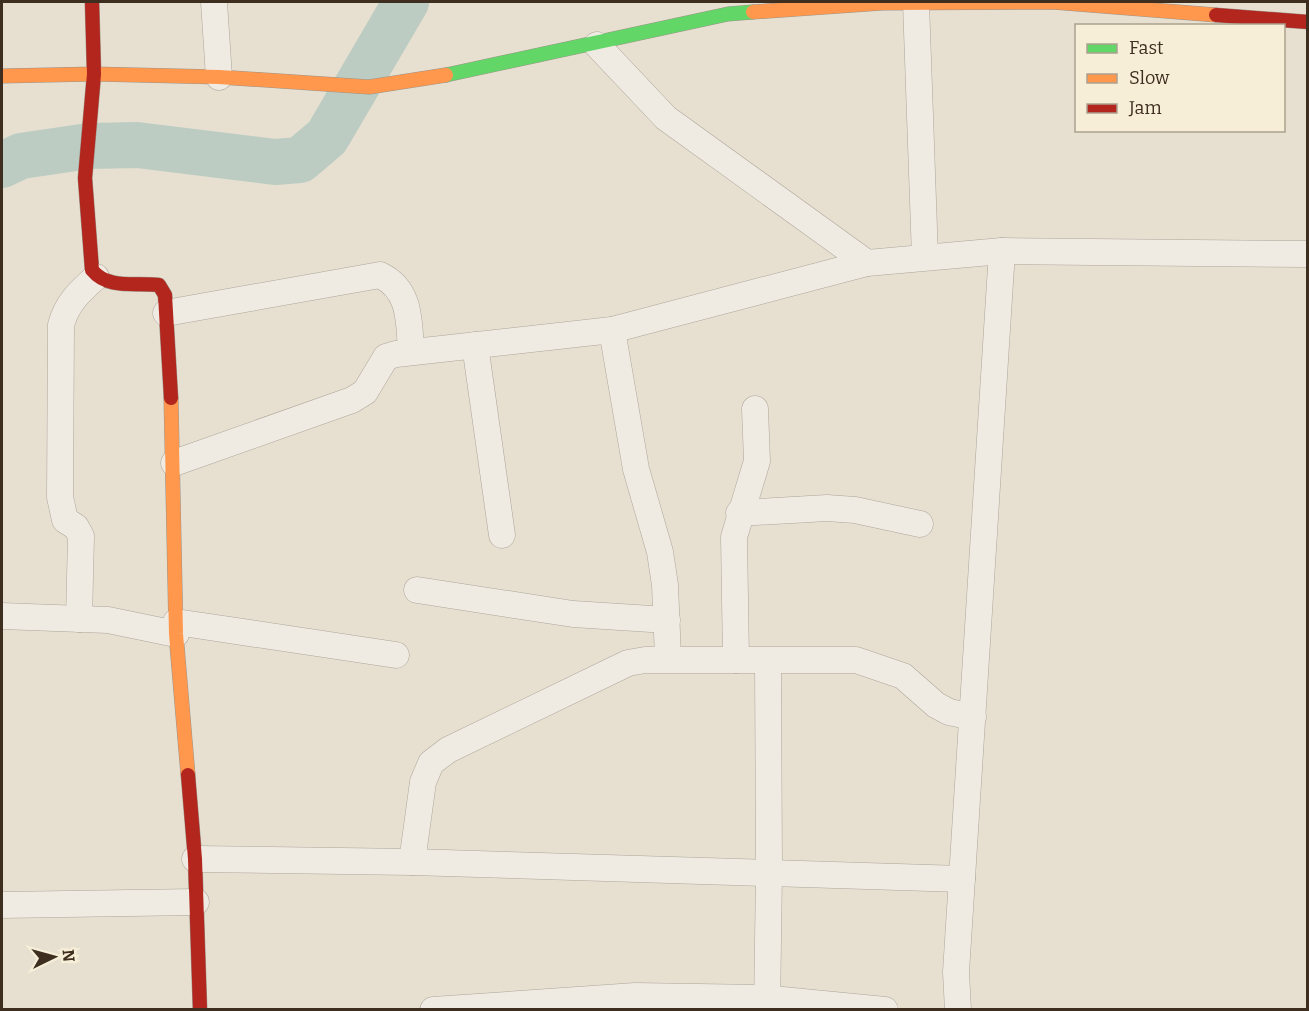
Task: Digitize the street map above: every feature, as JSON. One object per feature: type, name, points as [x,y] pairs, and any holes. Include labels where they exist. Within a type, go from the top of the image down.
[{"type":"street","points":[[92,2],[94,74],[87,131],[85,178],[92,270],[96,277],[105,282],[159,285],[165,295],[174,463],[176,628],[195,859],[200,1010]]},
{"type":"street","points":[[214,2],[219,77]]},
{"type":"street","points":[[2,76],[94,74],[219,77],[369,87],[479,70],[728,15],[882,3],[1052,2],[1308,21]]},
{"type":"street","points":[[916,3],[925,258]]},
{"type":"street","points":[[597,45],[666,118],[867,262]]},
{"type":"street","points":[[958,1010],[956,972],[1002,251]]},
{"type":"street","points":[[174,463],[352,400],[365,392],[386,357],[411,352],[612,330],[867,262],[1002,251],[1308,254]]},
{"type":"street","points":[[166,313],[380,275],[391,280],[404,297],[409,313],[411,352]]},
{"type":"street","points":[[79,619],[81,536],[76,527],[65,520],[60,497],[61,325],[65,310],[73,298],[96,277]]},
{"type":"street","points":[[612,330],[636,469],[660,552],[667,620],[668,658]]},
{"type":"street","points":[[475,345],[502,535]]},
{"type":"street","points":[[736,660],[734,537],[739,513],[757,461],[755,409]]},
{"type":"street","points":[[739,513],[827,508],[855,510],[920,524]]},
{"type":"street","points":[[417,590],[573,614],[667,620]]},
{"type":"street","points":[[2,616],[108,620],[396,655]]},
{"type":"street","points":[[412,862],[423,782],[430,763],[448,750],[628,663],[668,658],[768,661],[856,660],[903,676],[936,705],[949,712],[973,717]]},
{"type":"street","points":[[767,1004],[770,872],[768,661]]},
{"type":"street","points":[[195,859],[412,862],[962,879]]},
{"type":"street","points":[[2,905],[196,902]]},
{"type":"street","points":[[433,1010],[613,1004],[767,1004],[885,1010]]},
{"type":"waterway","points":[[2,165],[21,156],[89,146],[137,145],[275,162],[300,160],[327,137],[406,2]]},
{"type":"traffic: fast","points":[[446,75],[728,14],[753,12]]},
{"type":"traffic: slow","points":[[753,12],[882,3],[1052,2],[1216,15]]},
{"type":"traffic: slow","points":[[2,76],[94,74],[219,77],[369,87],[446,75]]},
{"type":"traffic: slow","points":[[171,398],[176,634],[188,775]]},
{"type":"traffic: jam","points":[[92,2],[94,74],[85,178],[92,270],[114,283],[159,285],[165,295],[171,398]]},
{"type":"traffic: jam","points":[[1216,15],[1308,22]]},
{"type":"traffic: jam","points":[[188,775],[195,859],[200,1010]]}]
